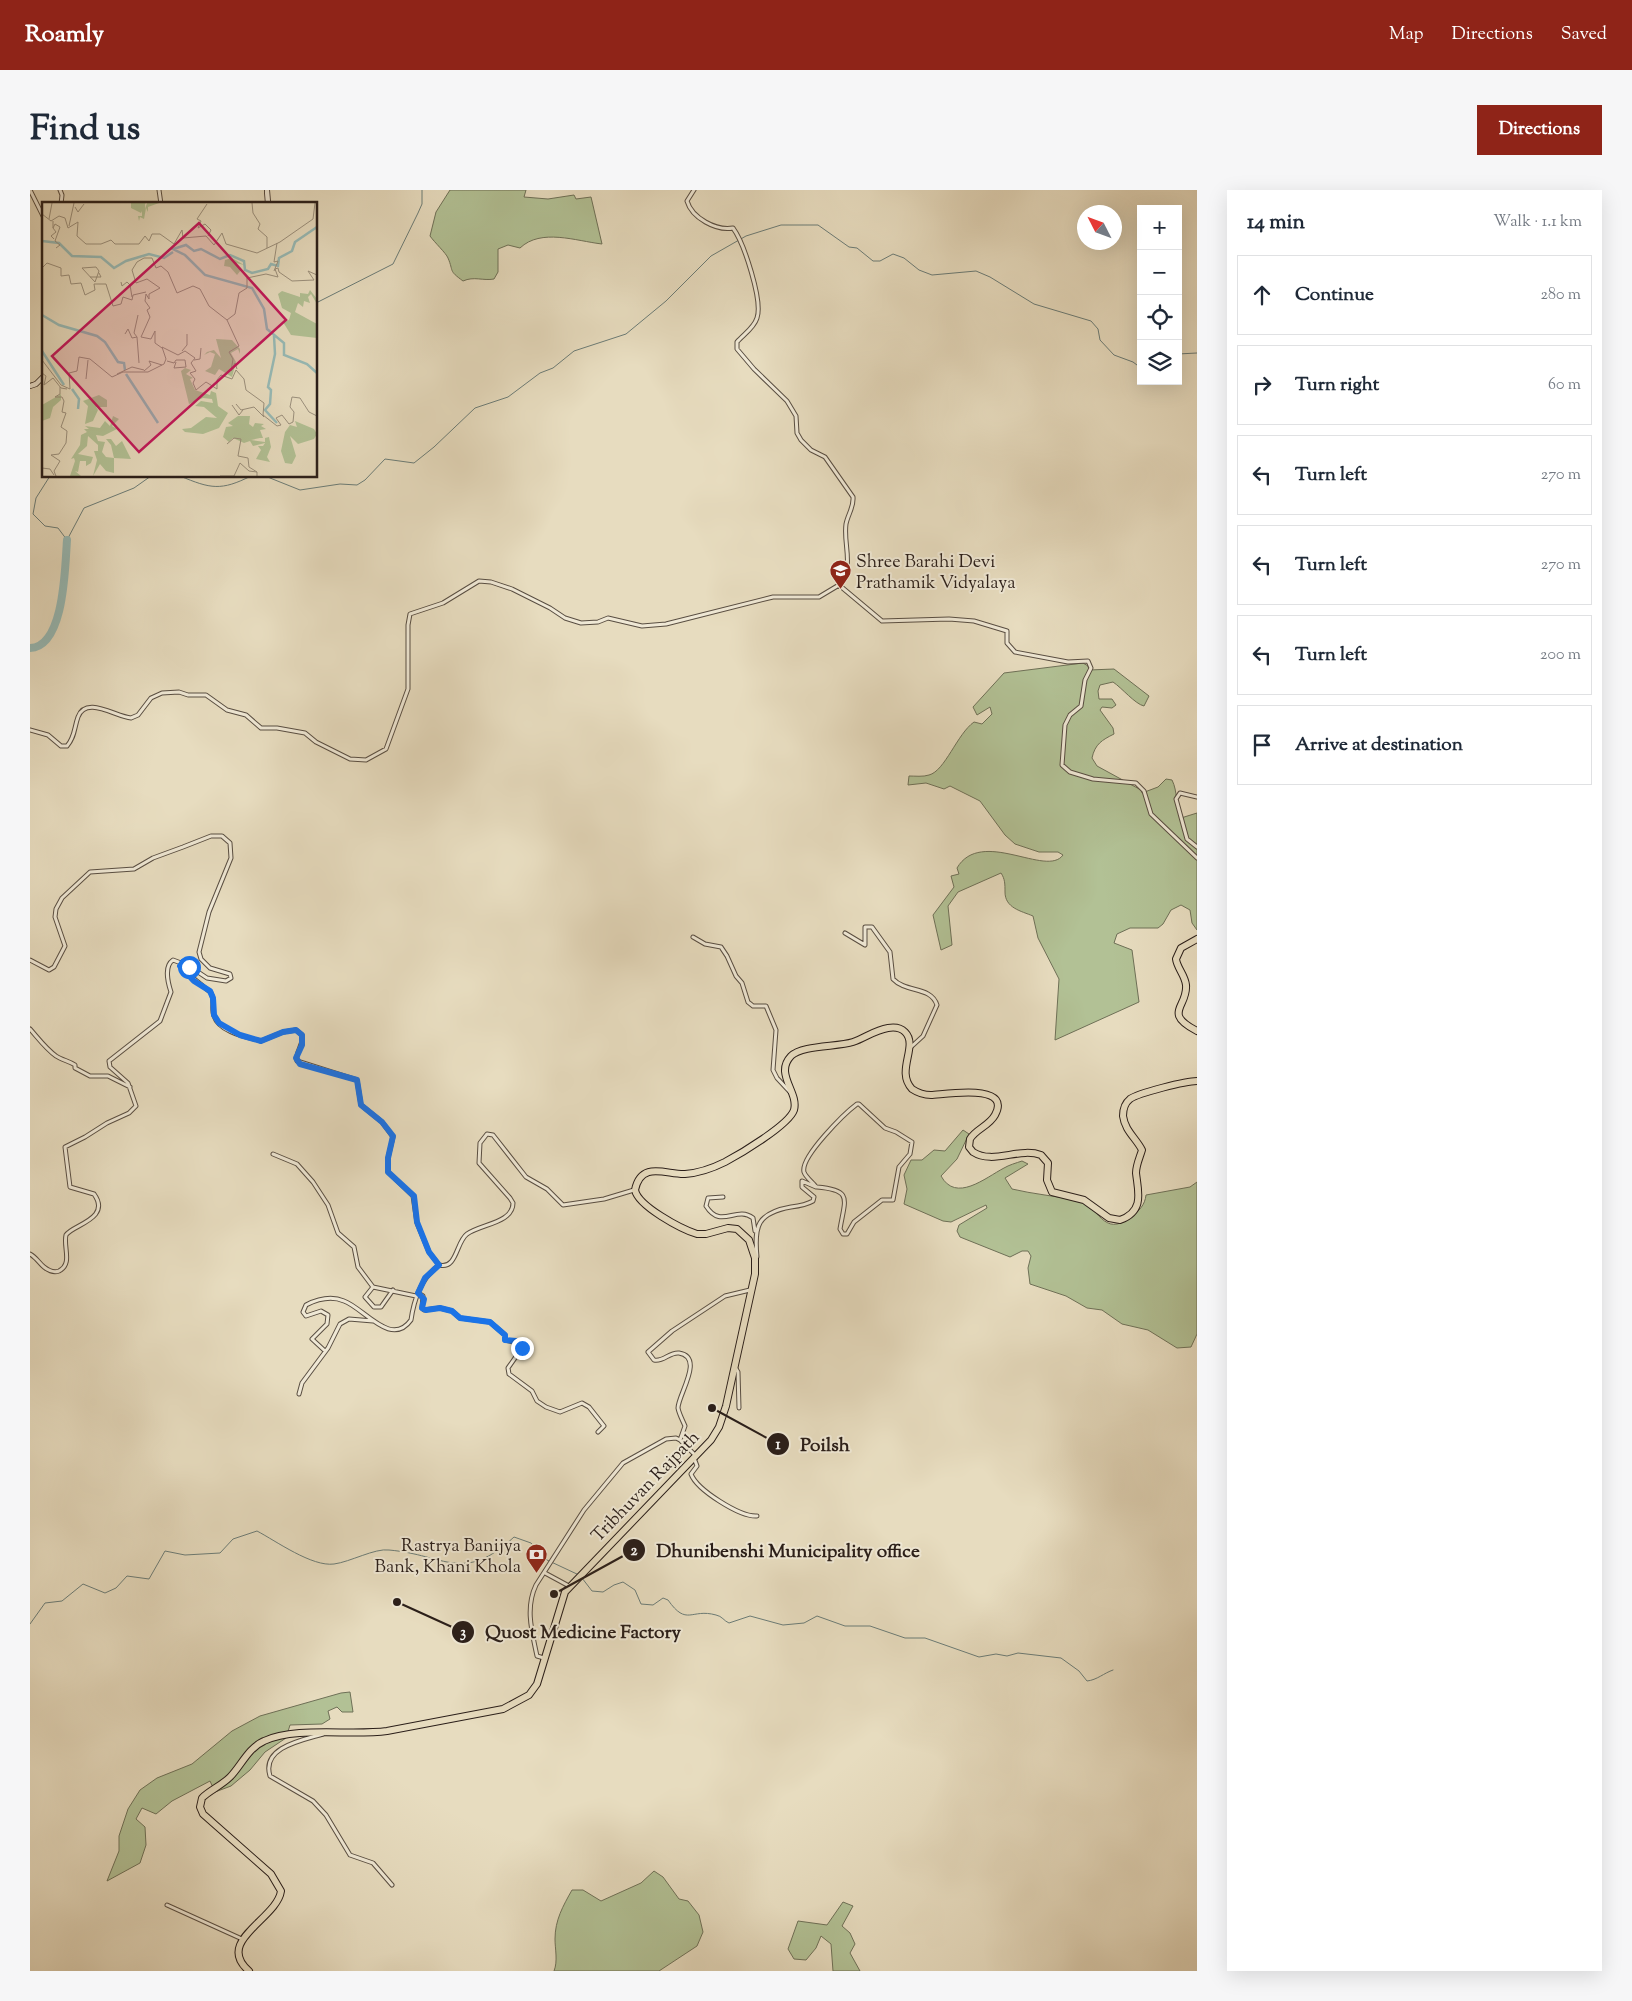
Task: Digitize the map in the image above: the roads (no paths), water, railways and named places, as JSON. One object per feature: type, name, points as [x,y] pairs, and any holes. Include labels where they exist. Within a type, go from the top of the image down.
[{"type":"highway","points":[[1197,939],[1181,948],[1176,959],[1186,986],[1179,1014],[1182,1021],[1197,1031]]},
{"type":"highway","points":[[635,1190],[641,1178],[651,1171],[691,1173],[728,1160],[787,1120],[794,1109],[793,1096],[786,1079],[785,1068],[790,1057],[799,1051],[851,1042],[890,1027],[900,1029],[907,1034],[909,1049],[905,1077],[908,1085],[915,1091],[930,1095],[976,1092],[988,1096],[996,1103],[997,1108],[993,1117],[970,1139],[969,1147],[972,1152],[987,1156],[1032,1153],[1041,1155],[1048,1163],[1047,1180],[1052,1192],[1059,1196],[1084,1200],[1116,1220],[1123,1219],[1131,1213],[1138,1202],[1140,1193],[1136,1170],[1142,1150],[1124,1121],[1123,1111],[1126,1103],[1139,1094],[1197,1080]]},
{"type":"highway","name":"Tribhuvan Rajpath","points":[[242,1939],[277,1903],[281,1891],[271,1874],[203,1814],[200,1807],[202,1798],[230,1777],[254,1747],[263,1741],[285,1735],[387,1731],[504,1710],[529,1695],[537,1684],[561,1600],[569,1586],[711,1440],[719,1427],[755,1274],[756,1261],[752,1247],[740,1230],[730,1228],[706,1234],[694,1233],[645,1204],[638,1197],[635,1190]]},
{"type":"highway","points":[[242,1939],[238,1947],[238,1957],[249,1971]]},
{"type":"main road","points":[[30,386],[36,384],[42,378]]},
{"type":"street","points":[[30,190],[42,214]]},
{"type":"street","points":[[30,730],[48,735],[61,746],[67,746],[75,733],[79,715],[85,709],[99,707],[131,718],[138,715],[151,698],[162,692],[179,692],[193,696],[206,695],[226,710],[246,715],[261,728],[277,728],[305,733],[345,758],[366,760],[381,754],[389,744],[408,689],[408,625],[410,614],[456,596],[474,582],[491,582],[512,589],[550,608],[565,618],[581,623],[598,622],[608,618],[642,626],[666,624],[773,597],[819,597],[839,585],[847,573],[848,545],[846,524],[854,504],[853,497],[825,457],[811,450],[800,440],[797,433],[796,416],[787,401],[754,369],[737,349],[737,342],[754,324],[759,311],[750,264],[732,228],[718,228],[693,212],[686,201],[694,190]]},
{"type":"street","points":[[839,585],[882,621],[935,619],[974,621],[1007,631],[1007,643],[1016,652],[1068,662],[1088,661],[1091,668],[1085,680],[1080,706],[1070,715],[1065,725],[1062,764],[1070,772],[1093,778],[1136,783],[1144,791],[1151,814],[1197,858]]},
{"type":"street","points":[[1197,797],[1184,792],[1180,793],[1176,799],[1187,838],[1197,847]]},
{"type":"street","points":[[30,960],[49,970],[54,968],[65,946],[64,937],[59,930],[55,917],[56,909],[62,898],[90,872],[134,869],[153,858],[211,836],[222,836],[230,843],[231,858],[209,912],[199,952],[201,959],[210,968],[230,974],[231,978],[226,982],[207,978],[186,964],[173,960],[168,966],[168,985],[171,992],[160,1021],[110,1061],[110,1066],[130,1087],[136,1102],[134,1110],[65,1147],[70,1187],[94,1194],[97,1203],[92,1218],[88,1222],[68,1231],[64,1243],[68,1259],[66,1266],[58,1271],[51,1271],[30,1254]]},
{"type":"street","points":[[846,933],[865,945],[865,927],[872,926],[890,952],[893,979],[909,989],[930,994],[935,999],[937,1005],[923,1036],[909,1049]]},
{"type":"street","points":[[693,937],[705,944],[721,947],[728,956],[736,976],[742,983],[748,1002],[753,1006],[766,1006],[776,1030],[773,1070],[777,1078],[793,1096]]},
{"type":"street","points":[[181,963],[181,968],[189,976],[210,991],[213,998],[214,1015],[223,1026],[261,1041],[283,1032],[296,1030],[302,1035],[303,1040],[296,1058],[300,1064],[357,1080],[361,1105],[382,1122],[393,1136],[388,1158],[388,1172],[414,1196],[417,1222],[429,1252],[439,1265],[445,1266],[450,1262],[456,1255],[460,1240],[467,1234],[503,1219],[511,1212],[513,1203],[510,1198],[479,1162],[480,1143],[487,1134],[493,1135],[526,1177],[547,1189],[563,1205],[604,1198],[635,1190]]},
{"type":"street","points":[[30,1029],[48,1050],[59,1058],[70,1061],[75,1065],[75,1068],[90,1076],[108,1076],[130,1087]]},
{"type":"street","points":[[755,1232],[760,1221],[776,1210],[808,1204],[813,1200],[814,1197],[802,1187],[801,1181],[817,1187],[832,1188],[840,1191],[844,1196],[845,1203],[840,1229],[843,1234],[847,1234],[854,1222],[882,1200],[893,1200],[899,1167],[910,1154],[912,1142],[896,1132],[884,1128],[857,1104],[827,1133],[804,1165],[804,1174],[817,1187]]},
{"type":"street","points":[[272,1154],[297,1164],[313,1182],[328,1205],[338,1233],[354,1247],[358,1267],[373,1287],[423,1296],[422,1308],[424,1310],[440,1308],[452,1311],[460,1318],[490,1322],[505,1335],[505,1340],[521,1344],[522,1348],[508,1368],[509,1374],[532,1391],[537,1401],[546,1407],[560,1412],[582,1403],[589,1407],[604,1426],[598,1432]]},
{"type":"street","points":[[723,1197],[708,1198],[706,1206],[710,1212],[721,1217],[742,1213],[753,1218],[758,1264],[755,1274]]},
{"type":"street","points":[[325,1351],[312,1339],[327,1324],[328,1315],[321,1310],[306,1316],[303,1312],[306,1305],[325,1299],[342,1300],[388,1329],[397,1328],[408,1323],[417,1294],[425,1278],[439,1265]]},
{"type":"street","points":[[373,1287],[365,1297],[374,1307],[381,1306],[393,1290]]},
{"type":"street","points":[[680,1440],[685,1426],[678,1410],[679,1403],[691,1373],[691,1367],[682,1354],[676,1353],[660,1361],[651,1358],[648,1352],[672,1331],[725,1296],[751,1290]]},
{"type":"street","points":[[299,1394],[302,1382],[343,1322],[350,1319],[374,1321]]},
{"type":"street","points":[[734,1366],[738,1372],[739,1408]]},
{"type":"street","points":[[544,1658],[537,1656],[531,1631],[531,1596],[584,1510],[623,1464],[666,1439],[676,1438],[695,1456],[697,1464],[691,1474],[693,1478],[710,1494],[734,1510],[745,1516],[758,1516]]},
{"type":"street","points":[[545,1573],[569,1586]]},
{"type":"street","points":[[326,1734],[278,1750],[270,1758],[268,1765],[270,1776],[313,1801],[326,1815],[350,1855],[373,1863],[392,1884]]},
{"type":"street","points":[[167,1904],[242,1939]]},
{"type":"waterway","points":[[318,302],[393,264],[422,204],[422,190]]},
{"type":"waterway","points":[[270,478],[300,490],[340,484],[357,485],[365,480],[385,459],[414,463],[434,447],[475,408],[508,397],[540,373],[553,368],[574,351],[626,334],[666,301],[711,256],[746,236],[781,225],[818,225],[849,247],[857,248],[873,261],[880,261],[893,254],[904,258],[919,270],[932,275],[976,271],[990,277],[1034,304],[1091,321],[1098,329],[1100,340],[1114,355],[1137,365]]},
{"type":"waterway","points":[[1182,354],[1197,353]]},
{"type":"waterway","points":[[49,478],[36,498],[33,514],[45,526],[58,528],[67,540],[84,508],[134,488],[148,478]]},
{"type":"waterway","points":[[185,478],[208,486],[224,486],[247,478]]},
{"type":"waterway","points":[[30,648],[42,644],[57,620],[64,585],[67,540]]},
{"type":"waterway","points":[[30,1624],[45,1603],[62,1601],[83,1584],[105,1593],[116,1588],[127,1576],[149,1579],[165,1551],[185,1555],[220,1553],[233,1539],[257,1531],[305,1558],[325,1564],[340,1563],[383,1550],[409,1553],[454,1563],[467,1563],[481,1560],[514,1537],[531,1543],[547,1560],[579,1575]]},
{"type":"waterway","points":[[582,1578],[592,1591],[603,1592],[623,1582],[635,1590],[641,1604],[653,1605],[663,1598],[685,1615],[708,1613],[720,1616],[729,1623],[750,1616],[783,1625],[804,1623],[817,1616],[845,1626],[870,1626],[905,1638],[925,1638],[979,1657],[996,1654],[1007,1656],[1018,1653],[1061,1658],[1079,1671],[1087,1681],[1113,1670]]},
{"type":"place","name":"Shree Barahi Devi Prathamik Vidyalaya","points":[[840,590]]},
{"type":"place","name":"Poilsh","points":[[712,1408]]},
{"type":"place","name":"Rastrya Banijya Bank, Khani Khola","points":[[537,1574]]},
{"type":"place","name":"Dhunibenshi Municipality office","points":[[554,1594]]},
{"type":"place","name":"Quost Medicine Factory","points":[[397,1602]]}]
